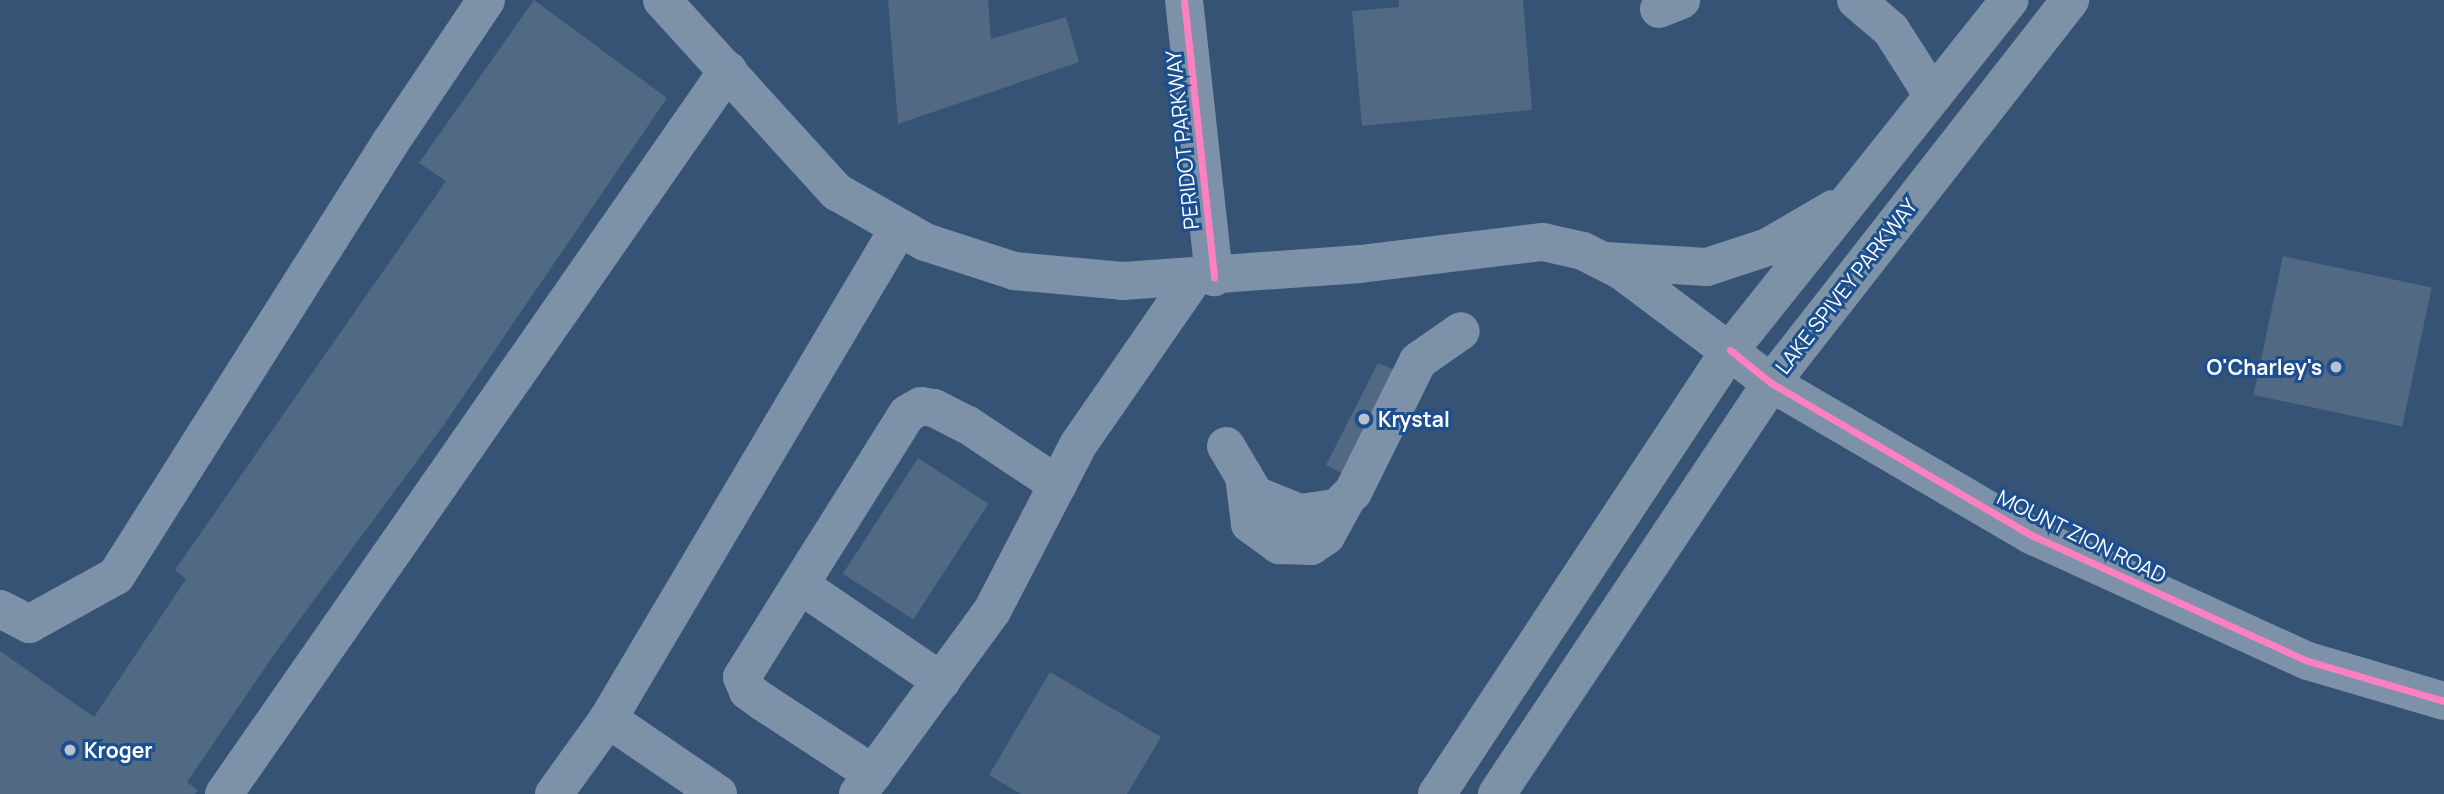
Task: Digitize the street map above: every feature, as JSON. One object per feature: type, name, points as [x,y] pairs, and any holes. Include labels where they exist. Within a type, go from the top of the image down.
[{"type":"highway","points":[[1437,794],[1730,350],[2010,0]]},
{"type":"highway","name":"LAKE SPIVEY PARKWAY","points":[[1497,794],[1771,383],[2070,0]]},
{"type":"highway","points":[[1605,261],[1707,267],[1768,247],[1850,200]]},
{"type":"street","points":[[0,609],[29,624],[116,576],[390,143],[486,0]]},
{"type":"street","name":"MOUNT ZION ROAD","points":[[662,0],[837,192],[925,242],[1014,271],[1123,281],[1203,278],[1543,242],[1605,261],[1730,350],[1771,383],[2031,535],[2308,661],[2444,701]]},
{"type":"street","name":"PERIDOT PARKWAY","points":[[1184,0],[1203,278]]},
{"type":"street","points":[[1856,0],[1891,30],[1933,96]]},
{"type":"street","points":[[224,794],[728,70]]},
{"type":"street","points":[[554,794],[608,719],[899,228]]},
{"type":"street","points":[[1058,485],[968,425],[921,406],[907,414],[743,677],[748,691],[865,784],[992,611],[1079,445],[1203,278]]},
{"type":"street","points":[[1235,461],[1255,495],[1300,513],[1337,508],[1347,498],[1418,361],[1461,331]]},
{"type":"street","points":[[800,585],[941,681]]},
{"type":"street","points":[[608,719],[719,794]]},
{"type":"building","points":[[534,0],[667,98],[443,426],[280,646],[187,782],[198,790],[195,794],[0,794],[0,651],[94,717],[186,579],[175,570],[446,181],[419,163]]},
{"type":"building","points":[[888,0],[988,0],[991,39],[1066,17],[1079,62],[898,124]]},
{"type":"building","points":[[1399,0],[1523,0],[1532,110],[1362,126],[1352,11],[1399,7]]},
{"type":"building","points":[[2283,256],[2432,288],[2402,426],[2253,395]]},
{"type":"building","name":"Krystal","points":[[1378,363],[1404,374],[1346,476],[1326,465]]},
{"type":"building","points":[[918,458],[988,504],[913,619],[843,574]]},
{"type":"building","points":[[1050,672],[1161,737],[1127,794],[1021,794],[989,775]]},
{"type":"cycle path","points":[[1184,0],[1214,277]]},
{"type":"cycle path","points":[[1730,350],[1771,383],[2031,535],[2308,661],[2444,701]]},
{"type":"place","name":"O'Charley's","points":[[2336,367]]},
{"type":"place","name":"Krystal","points":[[1364,419]]},
{"type":"place","name":"Kroger","points":[[70,750]]}]
